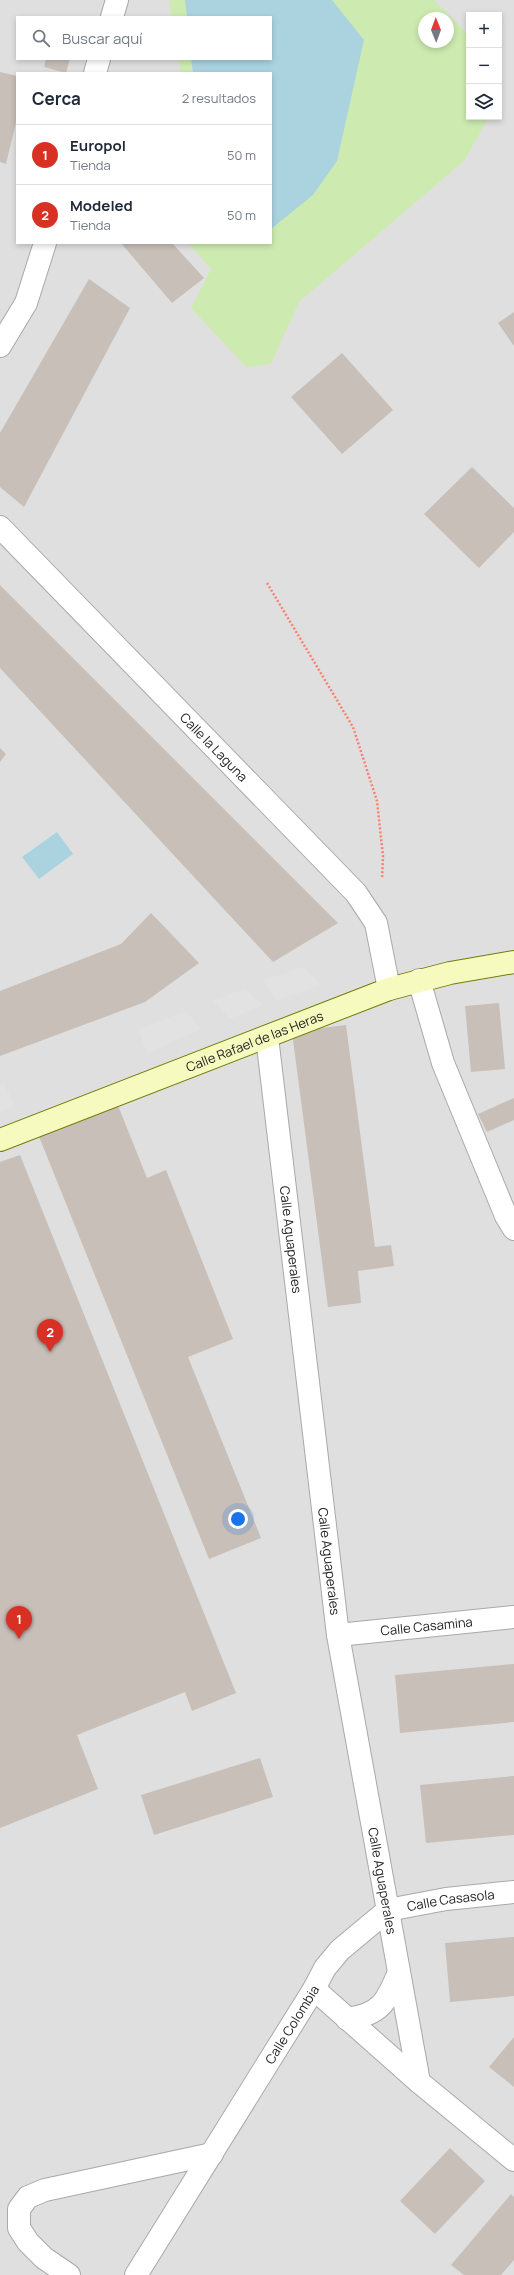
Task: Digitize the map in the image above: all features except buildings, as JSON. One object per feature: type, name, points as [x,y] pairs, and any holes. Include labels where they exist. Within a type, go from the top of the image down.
[{"type":"street","points":[[112,16],[117,0]]},
{"type":"street","points":[[95,72],[99,60]]},
{"type":"street","points":[[0,346],[26,303],[45,244]]},
{"type":"street","name":"Calle la Laguna","points":[[0,527],[351,887],[367,907],[376,923],[389,990]]},
{"type":"street","name":"Calle Rafael de las Heras","points":[[0,1140],[389,990],[419,980],[514,962]]},
{"type":"street","points":[[419,980],[443,1063],[506,1216],[514,1228]]},
{"type":"street","name":"Calle Aguaperales","points":[[267,1037],[338,1636],[419,2082]]},
{"type":"street","name":"Calle Casamina","points":[[338,1636],[514,1617]]},
{"type":"street","name":"Calle Casasola","points":[[388,1910],[446,1899],[514,1892]]},
{"type":"street","name":"Calle Colombia","points":[[136,2275],[314,1990],[325,1968],[340,1950],[388,1910]]},
{"type":"street","points":[[347,2019],[364,2017],[378,2009],[386,2000],[399,1972]]},
{"type":"street","points":[[314,1990],[419,2082],[514,2160]]},
{"type":"street","points":[[69,2275],[44,2258],[28,2242],[19,2228],[19,2209],[28,2197],[45,2190],[212,2154]]},
{"type":"path","points":[[267,583],[353,727],[377,801],[383,856],[382,882],[367,907]]},
{"type":"shaded area","points":[[0,0],[514,0],[514,2275],[0,2275]]},
{"type":"shaded area","points":[[303,967],[322,985],[277,1000],[262,981]]},
{"type":"shaded area","points":[[245,989],[263,1005],[229,1019],[213,1000]]},
{"type":"shaded area","points":[[186,1011],[202,1029],[147,1053],[138,1029]]},
{"type":"shaded area","points":[[4,1084],[15,1106],[0,1112],[0,1085]]},
{"type":"green space","points":[[169,0],[434,0],[446,12],[418,12],[418,48],[454,48],[454,20],[466,32],[466,120],[487,120],[464,161],[299,302],[271,364],[246,367],[191,308],[211,269],[189,244],[272,244],[272,72],[181,72],[178,60],[272,60],[272,16],[171,16]]},
{"type":"water","points":[[185,0],[332,0],[364,40],[337,161],[313,195],[272,228],[272,72],[193,72],[191,60],[272,60],[272,16],[187,16]]},
{"type":"water","points":[[57,832],[73,854],[39,879],[22,857]]},
{"type":"place","name":"Modeled","points":[[50,1352]]},
{"type":"place","name":"Europol","points":[[19,1639]]}]
